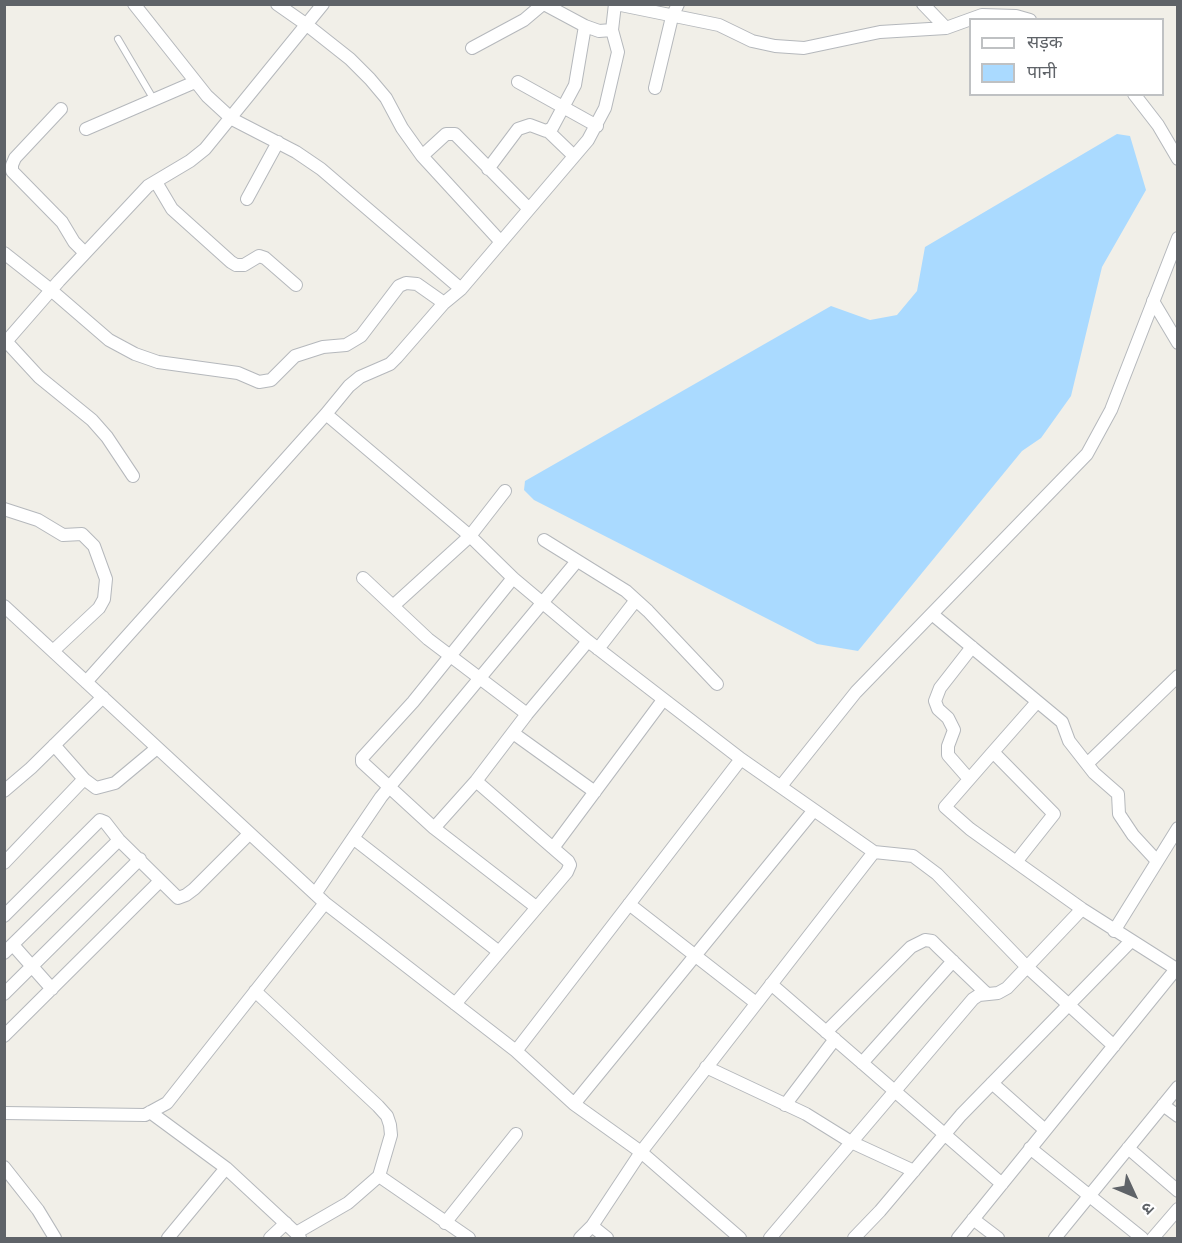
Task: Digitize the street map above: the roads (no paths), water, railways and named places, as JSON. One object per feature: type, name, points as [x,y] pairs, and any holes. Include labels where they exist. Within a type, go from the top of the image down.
[{"type":"street","points":[[134,4],[195,82],[232,119],[296,152],[335,180],[461,289]]},
{"type":"street","points":[[277,4],[350,59],[370,79],[386,98],[406,135],[422,156],[501,242]]},
{"type":"street","points":[[133,476],[107,437],[92,420],[39,377],[5,342],[148,186],[205,149],[232,119],[323,4]]},
{"type":"street","points":[[472,48],[524,20],[544,4],[598,31],[612,30]]},
{"type":"street","points":[[86,682],[355,380],[390,364],[444,303],[461,289],[588,140],[605,108],[618,52],[618,44],[612,30],[616,4],[719,25],[752,41],[764,44],[804,48],[880,32],[946,28],[969,20]]},
{"type":"street","points":[[655,88],[672,17],[678,4]]},
{"type":"street","points":[[922,4],[946,28]]},
{"type":"street","points":[[974,18],[982,15],[1023,18]]},
{"type":"street","points":[[548,131],[552,128],[575,85],[585,26]]},
{"type":"street","points":[[86,129],[195,82]]},
{"type":"street","points":[[518,82],[597,126]]},
{"type":"street","points":[[1136,96],[1158,124],[1178,159]]},
{"type":"street","points":[[61,109],[15,158],[12,171],[62,222],[74,243],[85,253]]},
{"type":"street","points":[[488,169],[518,129],[530,124],[548,131],[574,156]]},
{"type":"street","points":[[422,156],[442,137],[450,133],[455,134],[529,209]]},
{"type":"street","points":[[247,199],[278,142]]},
{"type":"street","points":[[156,182],[172,209],[231,262],[244,265],[259,256],[265,258],[296,285]]},
{"type":"street","points":[[781,786],[856,692],[1088,454],[1112,410],[1177,240]]},
{"type":"street","points":[[4,254],[51,290],[109,340],[135,354],[158,362],[238,373],[259,382],[266,382],[277,376],[285,364],[295,356],[323,347],[346,345],[361,336],[399,286],[406,283],[417,284],[444,303]]},
{"type":"street","points":[[1153,302],[1178,343]]},
{"type":"street","points":[[326,414],[470,536],[513,579],[593,645],[741,759],[874,852],[913,856],[937,874],[1026,966],[1114,1046]]},
{"type":"street","points":[[393,606],[470,536],[505,491]]},
{"type":"street","points":[[4,509],[38,520],[63,535],[81,534],[94,546],[106,579],[104,599],[99,608],[53,651]]},
{"type":"street","points":[[544,540],[611,580],[636,600],[717,684]]},
{"type":"street","points":[[315,894],[381,797],[577,561]]},
{"type":"street","points":[[363,579],[428,639],[527,714]]},
{"type":"street","points":[[513,579],[413,702],[362,758],[362,762],[434,828],[536,907]]},
{"type":"street","points":[[434,828],[476,781],[527,714],[636,600]]},
{"type":"street","points":[[4,606],[325,903],[516,1051],[574,1104],[640,1152],[740,1239]]},
{"type":"street","points":[[932,614],[1062,723],[1069,741],[1094,773],[1118,794],[1119,814],[1133,835],[1157,861]]},
{"type":"street","points":[[969,779],[948,755],[948,746],[954,730],[948,718],[938,709],[935,701],[940,688],[972,647]]},
{"type":"street","points":[[1087,764],[1178,676]]},
{"type":"street","points":[[4,791],[103,697]]},
{"type":"street","points":[[554,848],[663,700]]},
{"type":"street","points":[[958,1239],[1177,970],[1082,909],[970,829],[945,807],[1037,702]]},
{"type":"street","points":[[513,733],[595,792]]},
{"type":"street","points":[[54,745],[84,779],[96,788],[115,783],[156,748]]},
{"type":"street","points":[[993,752],[1054,814],[1016,862]]},
{"type":"street","points":[[516,1051],[741,759]]},
{"type":"street","points":[[4,863],[84,779]]},
{"type":"street","points":[[455,1004],[567,872],[570,865],[554,848],[476,781]]},
{"type":"street","points":[[574,1104],[814,810]]},
{"type":"street","points":[[4,915],[100,820],[105,822],[119,840],[178,898],[186,895],[249,834]]},
{"type":"street","points":[[1114,931],[1178,828]]},
{"type":"street","points":[[353,838],[499,952]]},
{"type":"street","points":[[52,989],[33,966],[9,949],[119,840]]},
{"type":"street","points":[[580,1239],[592,1226],[640,1152],[874,852]]},
{"type":"street","points":[[4,994],[140,859]]},
{"type":"street","points":[[4,1036],[160,881]]},
{"type":"street","points":[[4,1113],[145,1115],[167,1102],[325,903]]},
{"type":"street","points":[[629,904],[756,1003]]},
{"type":"street","points":[[770,1239],[973,999],[986,993],[998,993],[1007,988],[1082,909]]},
{"type":"street","points":[[785,1105],[831,1036],[911,946],[919,942],[932,941],[986,993]]},
{"type":"street","points":[[854,1239],[961,1115],[1131,941]]},
{"type":"street","points":[[862,1063],[953,961]]},
{"type":"street","points":[[771,984],[1002,1184]]},
{"type":"street","points":[[150,1112],[226,1168],[298,1236],[348,1203],[379,1176],[391,1135],[387,1116],[255,991]]},
{"type":"street","points":[[706,1067],[806,1114],[851,1142],[914,1171]]},
{"type":"street","points":[[992,1083],[1045,1130]]},
{"type":"street","points":[[1055,1239],[1178,1087]]},
{"type":"street","points":[[1163,1105],[1178,1116]]},
{"type":"street","points":[[445,1223],[516,1134]]},
{"type":"street","points":[[1030,1148],[1142,1239]]},
{"type":"street","points":[[1128,1148],[1178,1191]]},
{"type":"street","points":[[4,1167],[38,1210],[55,1239]]},
{"type":"street","points":[[168,1239],[226,1168]]},
{"type":"street","points":[[379,1176],[469,1239]]},
{"type":"street","points":[[1153,1239],[1178,1209]]},
{"type":"street","points":[[973,1219],[998,1239]]},
{"type":"street","points":[[270,1239],[286,1223]]},
{"type":"street","points":[[592,1226],[607,1239]]},
{"type":"lane","points":[[118,39],[154,100]]},
{"type":"water","points":[[1117,134],[1130,136],[1146,190],[1102,267],[1071,396],[1041,438],[1022,451],[858,651],[817,644],[534,500],[524,490],[525,481],[831,306],[870,320],[897,315],[917,291],[925,247]]}]
